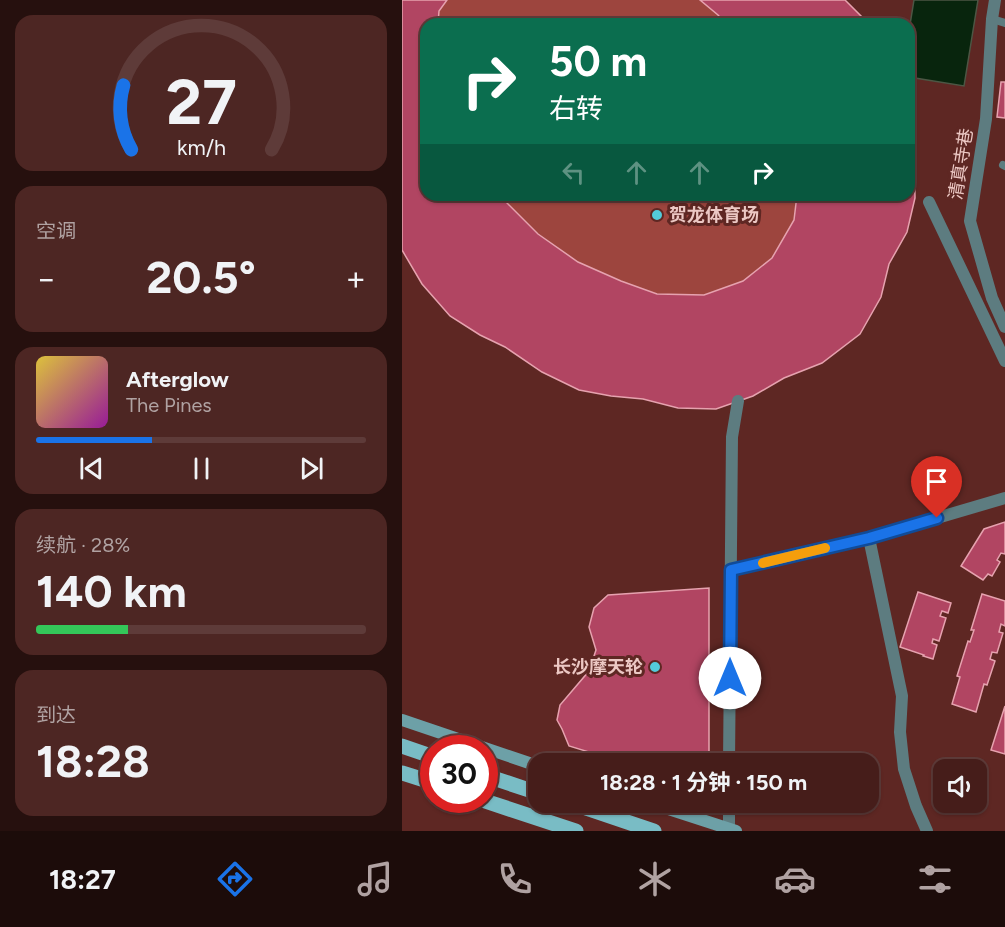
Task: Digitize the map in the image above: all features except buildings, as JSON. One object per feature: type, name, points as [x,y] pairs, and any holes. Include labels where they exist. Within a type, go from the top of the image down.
[{"type":"main road","points":[[402,746],[420,752]]},
{"type":"main road","points":[[402,773],[420,779]]},
{"type":"main road","points":[[498,780],[528,790]]},
{"type":"main road","points":[[498,805],[576,831]]},
{"type":"main road","points":[[601,813],[654,831]]},
{"type":"street","name":"清真寺巷","points":[[995,0],[986,119],[970,221],[992,298],[1005,327]]},
{"type":"street","points":[[928,202],[1005,361]]},
{"type":"street","points":[[729,753],[732,437],[738,401]]},
{"type":"street","points":[[731,570],[869,538],[1005,498]]},
{"type":"street","points":[[869,538],[902,696],[900,732],[904,769],[927,831]]},
{"type":"street","points":[[402,720],[528,763]]},
{"type":"street","points":[[681,813],[733,830],[731,813]]},
{"type":"lane","points":[[992,19],[1005,23]]},
{"type":"shaded area","name":"贺龙体育场","points":[[402,0],[845,0],[863,18],[420,18],[420,201],[914,201],[907,232],[889,264],[881,297],[860,334],[822,363],[784,378],[753,396],[716,409],[579,390],[542,372],[505,347],[480,335],[450,316],[422,284],[402,250]]},
{"type":"shaded area","points":[[914,0],[978,0],[964,86],[915,78],[915,18],[911,18]]},
{"type":"slow traffic","points":[[763,563],[825,548]]},
{"type":"place","name":"贺龙体育场","points":[[657,215]]},
{"type":"place","name":"长沙摩天轮","points":[[655,667]]},
{"type":"route","points":[[730,678],[731,570],[869,538],[937,518]]}]
